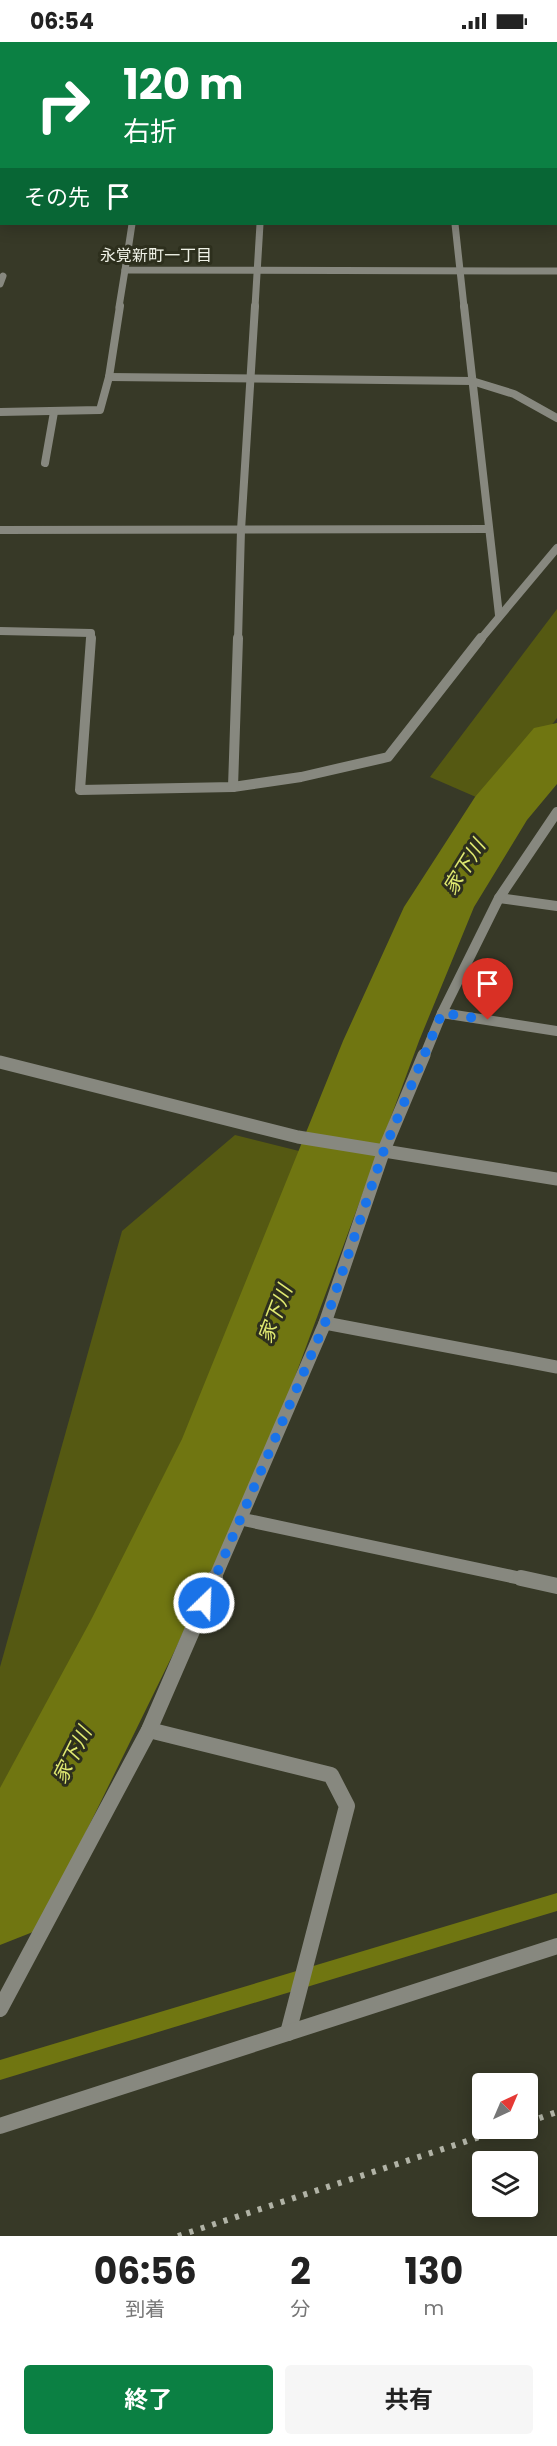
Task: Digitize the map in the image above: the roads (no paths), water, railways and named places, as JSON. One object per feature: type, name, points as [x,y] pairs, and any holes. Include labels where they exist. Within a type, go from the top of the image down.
[{"type":"street","points":[[0,412],[100,410],[109,377],[132,225]]},
{"type":"street","points":[[233,787],[241,530],[260,225]]},
{"type":"street","points":[[455,225],[499,615]]},
{"type":"street","points":[[126,270],[557,271]]},
{"type":"street","points":[[0,284],[3,276]]},
{"type":"street","points":[[109,377],[472,381],[514,394],[557,418]]},
{"type":"street","points":[[45,463],[54,412]]},
{"type":"street","points":[[0,530],[489,529]]},
{"type":"street","points":[[0,631],[91,633],[80,789],[233,787],[301,777],[388,757],[499,615],[557,548]]},
{"type":"street","points":[[0,2009],[149,1730],[325,1323],[384,1150],[442,1013],[499,897],[557,812]]},
{"type":"street","points":[[499,897],[557,906]]},
{"type":"street","points":[[442,1013],[557,1031]]},
{"type":"street","points":[[0,1062],[298,1137],[557,1179]]},
{"type":"street","points":[[325,1323],[557,1367]]},
{"type":"street","points":[[241,1519],[557,1586]]},
{"type":"street","points":[[149,1730],[331,1775],[347,1806],[288,2033]]},
{"type":"street","points":[[0,2126],[557,1946]]},
{"type":"waterway","name":"家下川","points":[[0,1894],[126,1650],[227,1439],[381,1041],[439,907],[499,811],[557,742]]},
{"type":"waterway","points":[[0,2070],[557,1902]]},
{"type":"railway","points":[[538,2119],[557,2112]]},
{"type":"railway","points":[[178,2236],[473,2139]]},
{"type":"district","name":"永覚新町一丁目","points":[[156,255]]}]
